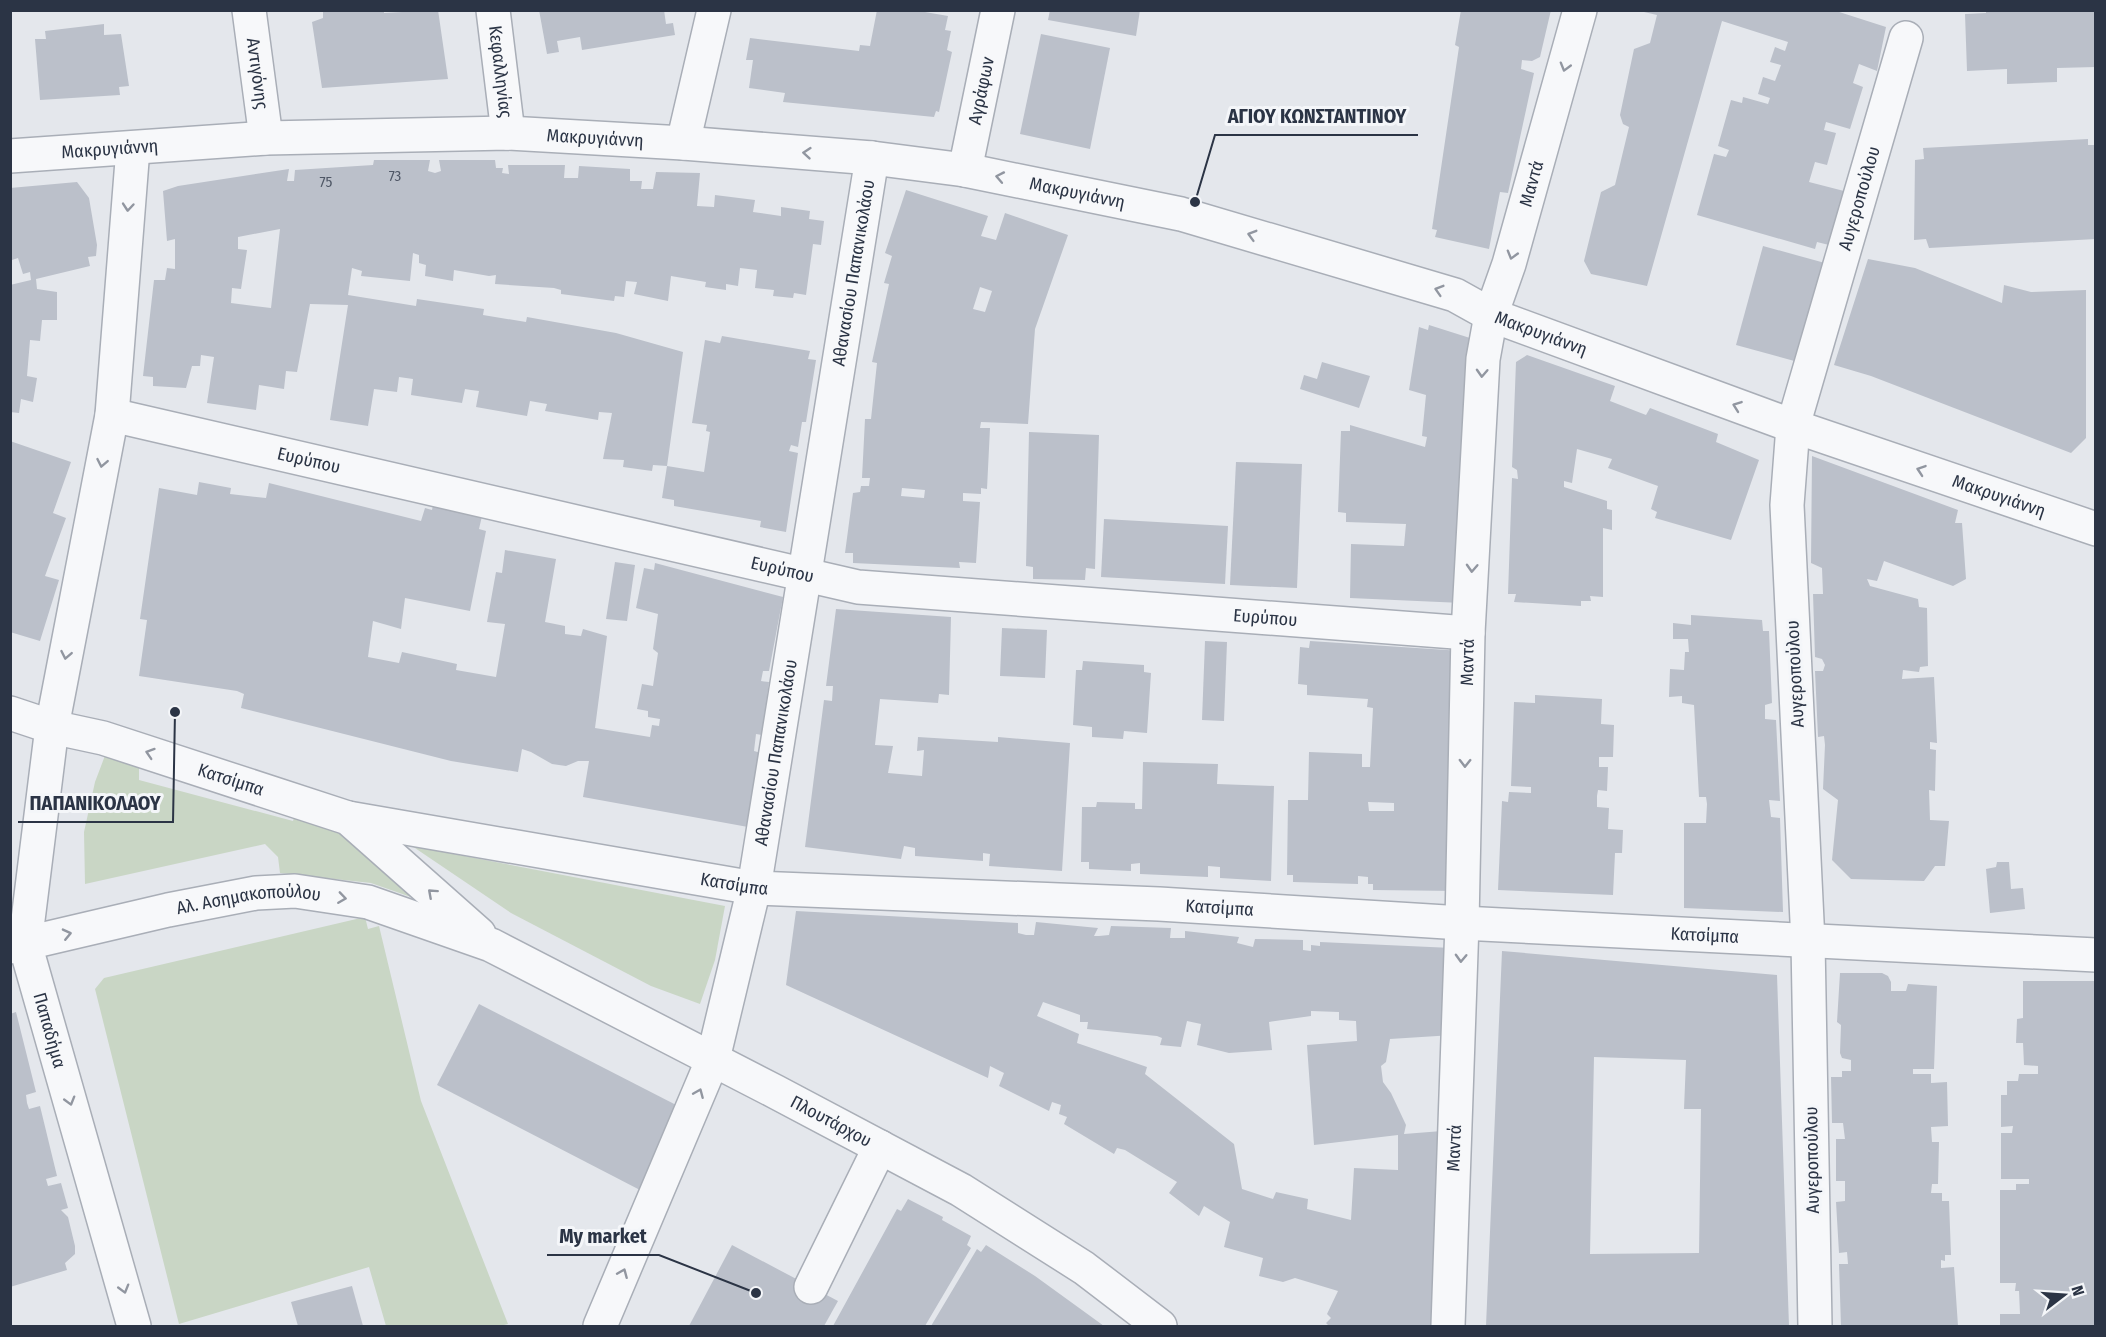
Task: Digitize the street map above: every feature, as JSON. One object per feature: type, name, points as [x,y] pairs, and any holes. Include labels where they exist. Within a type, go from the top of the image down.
[{"type":"street","name":"Αντιγόνης","points":[[249,10],[266,138]]},
{"type":"street","name":"Κεφαλληνίας","points":[[493,10],[508,133]]},
{"type":"street","points":[[683,143],[714,10]]},
{"type":"street","name":"Αγράφων","points":[[965,170],[998,10]]},
{"type":"street","name":"Μαντά","points":[[1448,1326],[1462,924],[1468,633],[1483,359],[1491,315],[1509,264],[1580,10]]},
{"type":"street","name":"Αυγεροπούλου","points":[[1815,1326],[1808,942],[1787,504],[1793,426],[1906,38]]},
{"type":"street","name":"Μακρυγιάννη","points":[[10,156],[266,138],[508,133],[683,143],[872,158],[965,170],[1181,214],[1455,295],[1491,315],[1793,426],[2096,529]]},
{"type":"street","name":"Παπαδήμα","points":[[133,148],[112,415],[52,727],[18,946],[134,1326]]},
{"type":"street","name":"Αθανασίου Παπανικολάου","points":[[600,1326],[713,1059],[754,888],[872,158]]},
{"type":"street","name":"Ευρύπου","points":[[112,415],[858,587],[1468,633]]},
{"type":"street","name":"Κατσίμπα","points":[[10,713],[52,727],[104,738],[348,818],[754,888],[1159,904],[1462,924],[2096,955]]},
{"type":"street","name":"Κατσίμπα","points":[[348,818],[488,944]]},
{"type":"street","name":"Αλ. Ασημακοπούλου","points":[[18,946],[168,910],[256,893],[295,891],[368,902],[488,944]]},
{"type":"street","name":"Πλουτάρχου","points":[[488,944],[961,1190],[1084,1268],[1160,1326]]},
{"type":"street","points":[[811,1287],[880,1147]]},
{"type":"green space","points":[[106,753],[139,762],[139,780],[293,821],[296,810],[361,842],[468,917],[371,883],[280,873],[278,857],[265,844],[85,884],[84,832],[95,782]]},
{"type":"green space","points":[[412,846],[725,906],[715,960],[700,1004],[651,986],[511,913]]},
{"type":"green space","points":[[365,917],[368,929],[379,926],[421,1101],[508,1324],[500,1326],[386,1326],[369,1267],[179,1324],[95,989],[104,978]]},
{"type":"building","points":[[323,10],[384,10],[384,13],[438,10],[448,79],[322,88],[312,22],[323,18]]},
{"type":"building","points":[[539,10],[664,10],[666,24],[673,23],[675,35],[582,50],[580,37],[557,41],[559,52],[547,54]]},
{"type":"building","points":[[877,10],[926,10],[925,12],[948,16],[945,30],[951,31],[947,50],[952,52],[939,112],[936,111],[934,117],[783,102],[785,93],[749,88],[753,60],[746,60],[750,38],[859,51],[860,45],[870,46]]},
{"type":"building","points":[[1050,10],[1140,10],[1136,36],[1048,20]]},
{"type":"building","points":[[1461,10],[1551,10],[1540,57],[1532,61],[1522,60],[1521,69],[1534,73],[1508,193],[1500,192],[1489,249],[1435,237],[1437,230],[1432,229],[1459,47],[1455,45]]},
{"type":"building","points":[[1644,10],[1833,10],[1886,27],[1877,71],[1859,64],[1853,83],[1863,87],[1850,129],[1826,122],[1824,130],[1836,133],[1827,165],[1815,162],[1809,182],[1844,191],[1829,245],[1817,242],[1815,249],[1697,215],[1714,154],[1726,157],[1729,150],[1718,146],[1731,100],[1742,103],[1743,97],[1768,104],[1770,98],[1758,94],[1763,77],[1775,81],[1781,65],[1770,62],[1775,47],[1785,51],[1788,42],[1722,21],[1647,286],[1591,274],[1584,261],[1601,192],[1615,185],[1629,127],[1623,124],[1620,115],[1634,49],[1650,43],[1657,15],[1644,12]]},
{"type":"building","points":[[1986,10],[2096,10],[2096,67],[2057,68],[2057,82],[2007,84],[2007,69],[1967,71],[1965,14],[1986,13]]},
{"type":"building","points":[[104,24],[104,35],[121,34],[129,86],[119,87],[120,95],[40,100],[35,39],[46,39],[45,31]]},
{"type":"building","points":[[1041,34],[1110,48],[1090,149],[1020,134]]},
{"type":"building","points":[[2088,139],[2088,145],[2096,145],[2096,239],[1929,248],[1926,239],[1914,240],[1915,160],[1924,159],[1923,148]]},
{"type":"building","points":[[374,160],[430,160],[428,171],[435,173],[441,171],[439,160],[495,160],[496,168],[503,168],[502,173],[509,174],[508,165],[565,165],[564,178],[578,178],[579,166],[630,169],[630,181],[642,181],[641,189],[653,189],[656,172],[700,173],[697,206],[714,207],[715,195],[755,200],[753,212],[781,216],[781,207],[810,211],[809,219],[824,221],[821,245],[813,244],[806,295],[794,293],[793,298],[773,296],[774,290],[755,288],[757,270],[740,268],[738,286],[726,284],[726,290],[705,287],[706,282],[671,276],[668,301],[634,294],[637,282],[626,281],[624,297],[615,296],[614,301],[561,294],[561,290],[554,288],[495,284],[496,275],[489,276],[454,270],[453,281],[425,276],[426,265],[419,263],[419,255],[413,253],[410,281],[361,276],[362,271],[352,268],[348,295],[416,306],[417,299],[484,309],[483,315],[526,322],[527,317],[616,333],[683,352],[667,466],[653,465],[652,471],[623,467],[624,460],[603,459],[612,413],[599,412],[598,420],[545,411],[547,404],[530,401],[527,416],[476,407],[479,391],[465,389],[462,403],[411,395],[413,379],[399,377],[397,392],[374,389],[368,426],[330,420],[348,305],[310,304],[297,372],[286,371],[284,389],[259,385],[256,410],[207,403],[214,357],[201,355],[200,366],[192,366],[186,388],[153,386],[153,377],[143,376],[154,280],[165,280],[167,268],[175,269],[175,239],[167,241],[163,191],[178,186],[289,169],[287,181],[294,181],[295,170],[373,165]],"holes":[[[280,229],[271,308],[231,303],[232,288],[241,289],[247,250],[238,249],[238,237]]]},
{"type":"building","points":[[77,182],[89,198],[97,245],[96,256],[88,257],[90,266],[36,279],[37,289],[57,292],[57,320],[42,320],[40,341],[30,340],[27,376],[37,378],[33,402],[21,399],[19,413],[10,412],[10,285],[31,280],[30,272],[23,274],[18,258],[12,260],[10,254],[10,188]]},
{"type":"building","points":[[906,190],[988,216],[981,236],[996,240],[1005,213],[1068,235],[1035,329],[1028,424],[981,422],[980,428],[990,428],[987,489],[981,488],[981,494],[963,493],[963,501],[980,502],[976,563],[959,562],[960,568],[853,563],[853,553],[845,553],[853,493],[860,492],[861,486],[869,486],[870,478],[862,478],[865,419],[871,419],[877,363],[872,362],[889,284],[884,283],[892,256],[885,253]],"holes":[[[980,287],[992,291],[985,312],[973,309]],[[902,488],[925,490],[924,498],[901,496]]]},
{"type":"building","points":[[1763,246],[1825,263],[1798,362],[1736,345]]},
{"type":"building","points":[[1868,259],[1915,268],[2002,303],[2004,285],[2031,292],[2086,290],[2086,438],[2071,453],[1871,376],[1834,365]]},
{"type":"building","points":[[1429,325],[1470,338],[1462,603],[1350,598],[1351,544],[1404,546],[1406,524],[1346,522],[1346,513],[1338,512],[1341,431],[1350,431],[1350,425],[1425,447],[1427,437],[1422,436],[1426,395],[1409,390],[1419,327],[1428,330]]},
{"type":"building","points":[[722,336],[810,351],[808,359],[816,360],[806,422],[802,422],[798,447],[791,445],[789,451],[798,453],[786,532],[760,527],[761,521],[674,506],[674,500],[662,498],[667,466],[704,472],[710,432],[706,431],[707,425],[692,423],[705,340],[720,343]]},
{"type":"building","points":[[1527,355],[1615,386],[1610,401],[1646,415],[1650,408],[1718,434],[1716,442],[1759,460],[1731,540],[1655,518],[1657,512],[1651,509],[1658,486],[1608,468],[1612,459],[1577,449],[1572,483],[1564,481],[1564,487],[1607,501],[1607,509],[1612,510],[1612,530],[1603,528],[1603,597],[1590,596],[1591,601],[1581,601],[1581,606],[1514,602],[1516,594],[1508,594],[1512,478],[1518,479],[1517,470],[1512,467],[1516,362]]},
{"type":"building","points":[[1322,362],[1370,376],[1359,408],[1300,389],[1304,375],[1317,379]]},
{"type":"building","points":[[1029,432],[1099,435],[1095,569],[1086,568],[1085,580],[1033,579],[1033,567],[1026,566]]},
{"type":"building","points":[[10,441],[71,462],[53,513],[66,518],[45,576],[59,580],[40,641],[10,632]]},
{"type":"building","points":[[1812,456],[1958,510],[1955,523],[1962,523],[1966,579],[1953,586],[1884,561],[1877,581],[1867,579],[1870,586],[1918,599],[1919,607],[1927,608],[1928,666],[1920,667],[1919,672],[1903,670],[1902,679],[1934,677],[1937,743],[1930,742],[1930,749],[1936,750],[1935,791],[1929,790],[1930,820],[1949,821],[1945,866],[1935,866],[1924,881],[1851,879],[1832,860],[1838,800],[1823,789],[1825,745],[1824,736],[1818,737],[1815,671],[1823,671],[1825,665],[1822,659],[1815,657],[1813,594],[1823,594],[1822,568],[1811,563]]},
{"type":"building","points":[[1236,462],[1302,464],[1297,588],[1230,585]]},
{"type":"building","points":[[199,482],[231,488],[230,494],[266,498],[269,483],[421,521],[425,508],[432,510],[433,505],[482,516],[479,529],[486,531],[470,611],[405,598],[401,629],[373,621],[368,657],[399,663],[402,652],[457,664],[456,670],[496,677],[505,624],[487,622],[496,572],[502,573],[505,550],[556,559],[545,622],[565,626],[565,634],[581,636],[583,629],[607,636],[595,728],[650,737],[652,725],[659,726],[660,719],[648,717],[648,711],[637,709],[642,684],[653,686],[658,653],[653,649],[658,614],[636,608],[644,568],[654,570],[655,563],[783,597],[769,671],[763,671],[761,681],[769,682],[762,735],[756,734],[754,751],[761,753],[748,827],[583,797],[589,761],[578,761],[566,766],[552,764],[522,749],[518,772],[451,761],[241,708],[244,694],[237,691],[139,676],[147,620],[140,619],[159,488],[197,495]]},
{"type":"building","points":[[1104,519],[1228,526],[1225,584],[1101,577]]},
{"type":"building","points":[[615,562],[635,565],[627,621],[606,619]]},
{"type":"building","points":[[836,609],[951,617],[949,695],[939,694],[938,703],[880,699],[875,745],[893,746],[888,773],[922,776],[924,750],[917,751],[918,737],[998,742],[998,737],[1070,743],[1062,871],[989,866],[990,854],[983,853],[983,861],[915,856],[915,848],[904,846],[901,859],[805,847],[824,700],[832,701],[833,686],[826,686]]},
{"type":"building","points":[[1691,615],[1762,620],[1763,631],[1769,631],[1772,703],[1765,705],[1765,719],[1776,720],[1780,801],[1769,800],[1771,817],[1780,818],[1783,912],[1684,908],[1684,823],[1706,823],[1707,804],[1706,797],[1699,797],[1694,705],[1682,703],[1682,696],[1669,697],[1670,669],[1684,670],[1685,652],[1689,652],[1688,639],[1673,639],[1673,623],[1691,625]]},
{"type":"building","points":[[1002,628],[1047,630],[1045,678],[1000,676]]},
{"type":"building","points":[[1205,641],[1227,642],[1224,721],[1202,720]]},
{"type":"building","points":[[1310,641],[1462,651],[1457,891],[1373,890],[1373,884],[1368,884],[1368,877],[1358,876],[1358,884],[1293,882],[1293,875],[1287,875],[1288,800],[1308,800],[1309,752],[1362,754],[1362,767],[1370,767],[1373,708],[1367,707],[1368,699],[1307,695],[1307,685],[1298,684],[1300,647],[1309,648]],"holes":[[[1368,802],[1394,803],[1394,811],[1369,811]]]},
{"type":"building","points":[[1083,661],[1144,665],[1144,672],[1151,673],[1147,733],[1124,731],[1123,739],[1092,737],[1092,727],[1073,725],[1076,670],[1082,670]]},
{"type":"building","points":[[1535,695],[1602,699],[1601,724],[1614,725],[1613,757],[1599,757],[1599,767],[1608,767],[1607,791],[1598,790],[1597,796],[1597,807],[1609,808],[1608,829],[1623,830],[1622,853],[1615,853],[1613,895],[1498,890],[1502,801],[1508,802],[1509,792],[1531,793],[1531,787],[1511,786],[1514,702],[1535,703]]},
{"type":"building","points":[[1143,762],[1218,764],[1217,784],[1274,786],[1271,881],[1220,878],[1220,867],[1208,866],[1208,877],[1140,874],[1140,863],[1131,864],[1131,871],[1089,869],[1089,862],[1081,862],[1082,807],[1096,807],[1097,802],[1135,803],[1135,809],[1142,809]]},
{"type":"building","points":[[1997,862],[2009,862],[2011,889],[2023,888],[2025,909],[1990,913],[1986,869],[1996,867]]},
{"type":"building","points":[[796,911],[1018,923],[1018,933],[1026,935],[1034,935],[1036,922],[1098,928],[1094,936],[1109,935],[1111,926],[1171,928],[1170,938],[1185,938],[1185,931],[1239,937],[1237,943],[1253,947],[1255,939],[1303,940],[1303,950],[1311,951],[1311,945],[1320,946],[1320,942],[1452,948],[1453,1035],[1390,1039],[1386,1062],[1381,1066],[1383,1082],[1391,1093],[1406,1125],[1404,1134],[1442,1131],[1440,1326],[1329,1326],[1326,1323],[1331,1318],[1327,1314],[1338,1291],[1295,1278],[1283,1282],[1259,1276],[1263,1258],[1224,1247],[1230,1222],[1204,1206],[1199,1216],[1169,1193],[1177,1182],[1125,1150],[1117,1148],[1114,1154],[1064,1124],[1067,1117],[1059,1114],[1061,1105],[1052,1102],[1049,1111],[999,1086],[1004,1073],[990,1066],[988,1078],[786,985]],"holes":[[[1043,1002],[1080,1015],[1080,1022],[1088,1022],[1087,1029],[1157,1036],[1162,1038],[1160,1045],[1181,1047],[1187,1021],[1201,1024],[1197,1045],[1229,1053],[1272,1050],[1269,1022],[1311,1016],[1311,1011],[1339,1012],[1339,1020],[1356,1021],[1357,1041],[1307,1045],[1314,1145],[1398,1135],[1398,1170],[1354,1168],[1351,1220],[1307,1209],[1308,1199],[1276,1192],[1273,1199],[1242,1189],[1234,1144],[1145,1074],[1147,1067],[1077,1043],[1079,1034],[1037,1016]]]},
{"type":"building","points":[[1502,951],[1777,975],[1789,1326],[1486,1326]],"holes":[[[1594,1057],[1686,1060],[1684,1109],[1701,1109],[1699,1253],[1590,1254]]]},
{"type":"building","points":[[1840,973],[1882,973],[1888,976],[1891,982],[1891,991],[1906,991],[1908,984],[1937,986],[1934,1069],[1913,1069],[1913,1074],[1931,1074],[1931,1083],[1947,1082],[1948,1126],[1931,1127],[1932,1142],[1939,1142],[1938,1184],[1932,1184],[1931,1193],[1942,1193],[1942,1201],[1949,1201],[1951,1255],[1945,1255],[1945,1261],[1941,1260],[1941,1268],[1954,1267],[1958,1326],[1841,1326],[1839,1264],[1848,1264],[1847,1252],[1839,1253],[1836,1202],[1845,1201],[1845,1181],[1836,1181],[1836,1139],[1845,1139],[1843,1123],[1832,1123],[1831,1077],[1842,1077],[1842,1071],[1851,1071],[1851,1060],[1842,1058],[1840,1053],[1841,1025],[1837,1022]]},
{"type":"building","points":[[2023,981],[2096,981],[2096,1326],[2000,1326],[2000,1314],[2020,1314],[2019,1291],[2015,1291],[2016,1283],[2000,1283],[2000,1190],[2016,1190],[2016,1184],[2029,1184],[2029,1179],[2001,1179],[2001,1133],[2012,1133],[2013,1126],[2001,1127],[2001,1095],[2007,1095],[2007,1081],[2018,1081],[2019,1074],[2038,1074],[2038,1066],[2024,1065],[2023,1043],[2016,1043],[2017,1019],[2023,1018]]},
{"type":"building","points":[[479,1004],[682,1108],[640,1190],[437,1085]]},
{"type":"building","points":[[16,1012],[36,1092],[26,1095],[27,1103],[29,1109],[40,1106],[57,1176],[46,1179],[48,1186],[61,1183],[68,1208],[61,1210],[68,1217],[75,1254],[65,1263],[67,1270],[10,1287],[10,1014]]},
{"type":"building","points":[[908,1199],[943,1217],[942,1220],[971,1236],[967,1245],[971,1248],[925,1326],[833,1326],[897,1209],[901,1211]]},
{"type":"building","points":[[732,1245],[838,1301],[824,1326],[689,1326]]},
{"type":"building","points":[[986,1245],[1035,1276],[1104,1326],[931,1326],[977,1249],[981,1252]]},
{"type":"building","points":[[352,1286],[363,1326],[298,1326],[291,1302]]},
{"type":"place","name":"ΑΓΙΟΥ ΚΩΝΣΤΑΝΤΙΝΟΥ","points":[[1195,202]]},
{"type":"place","name":"ΠΑΠΑΝΙΚΟΛΑΟΥ","points":[[175,712]]},
{"type":"place","name":"My market","points":[[756,1293]]}]
